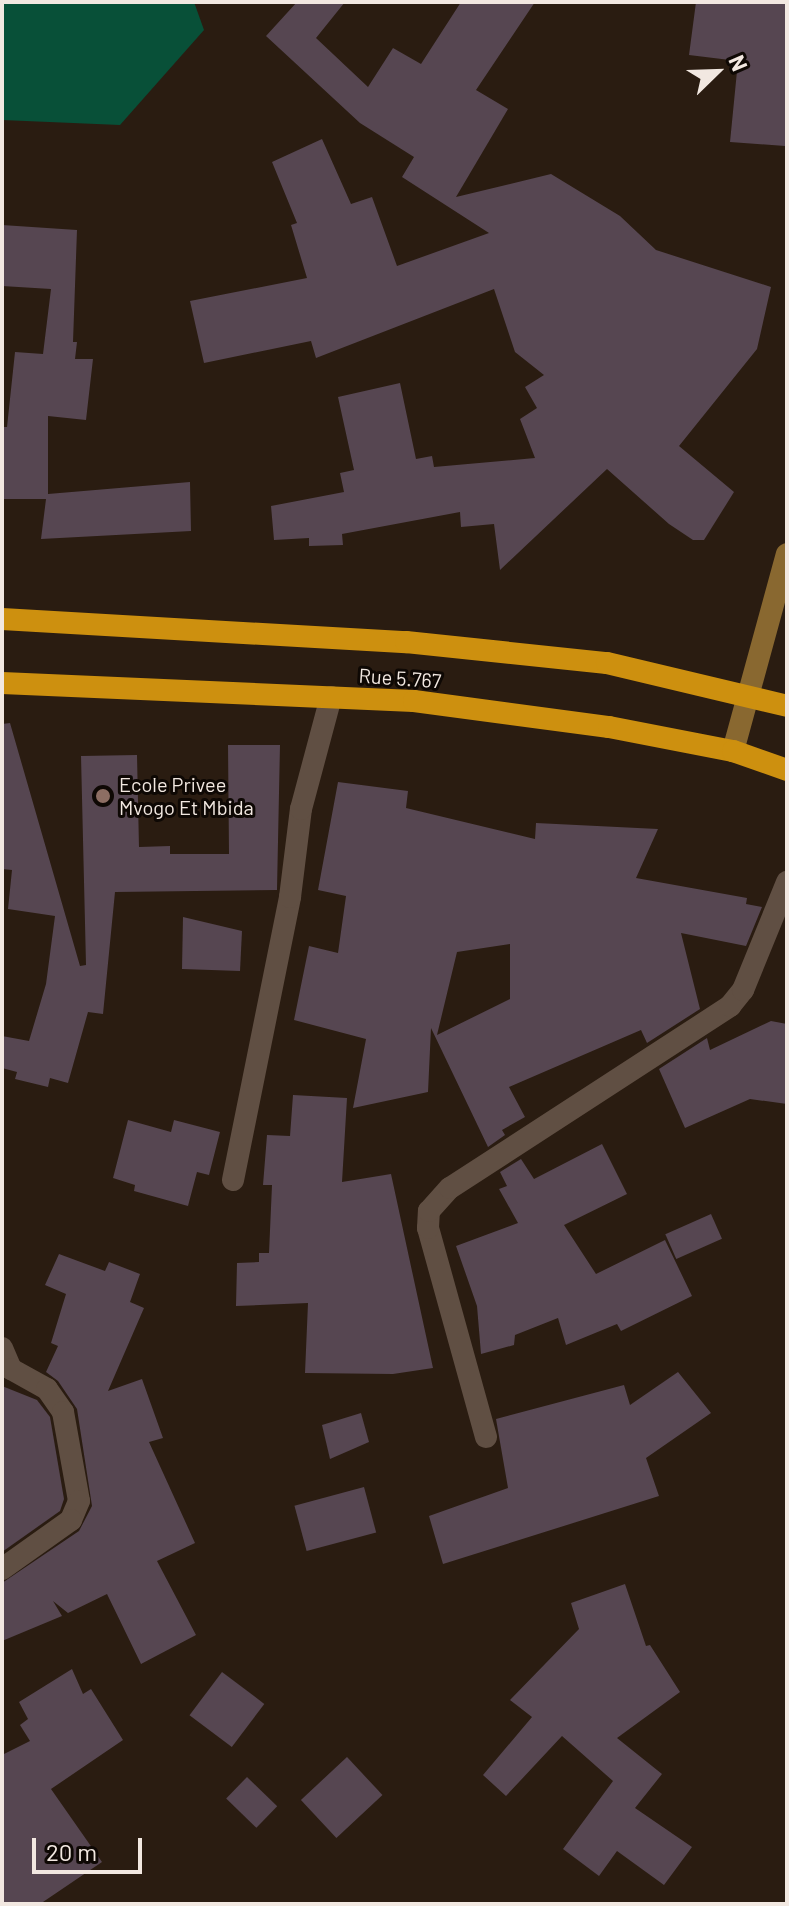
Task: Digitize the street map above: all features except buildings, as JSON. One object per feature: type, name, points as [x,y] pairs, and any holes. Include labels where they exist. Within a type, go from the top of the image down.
[{"type":"highway","points":[[2,619],[406,642],[607,663],[748,694],[787,706]]},
{"type":"highway","name":"Rue 5.767","points":[[2,683],[331,697],[459,707],[733,751],[787,770]]},
{"type":"main road","points":[[733,751],[787,554]]},
{"type":"street","points":[[233,1180],[290,897],[301,809],[331,697]]},
{"type":"street","points":[[486,1437],[428,1228],[429,1211],[450,1188],[730,1006],[743,990],[787,882]]},
{"type":"street","points":[[2,1348],[11,1369],[47,1389],[63,1412],[79,1501],[71,1520],[2,1569]]},
{"type":"green space","points":[[2,2],[194,2],[204,30],[120,125],[2,120]]},
{"type":"place","name":"Ecole Privee Mvogo Et Mbida","points":[[103,796]]}]
